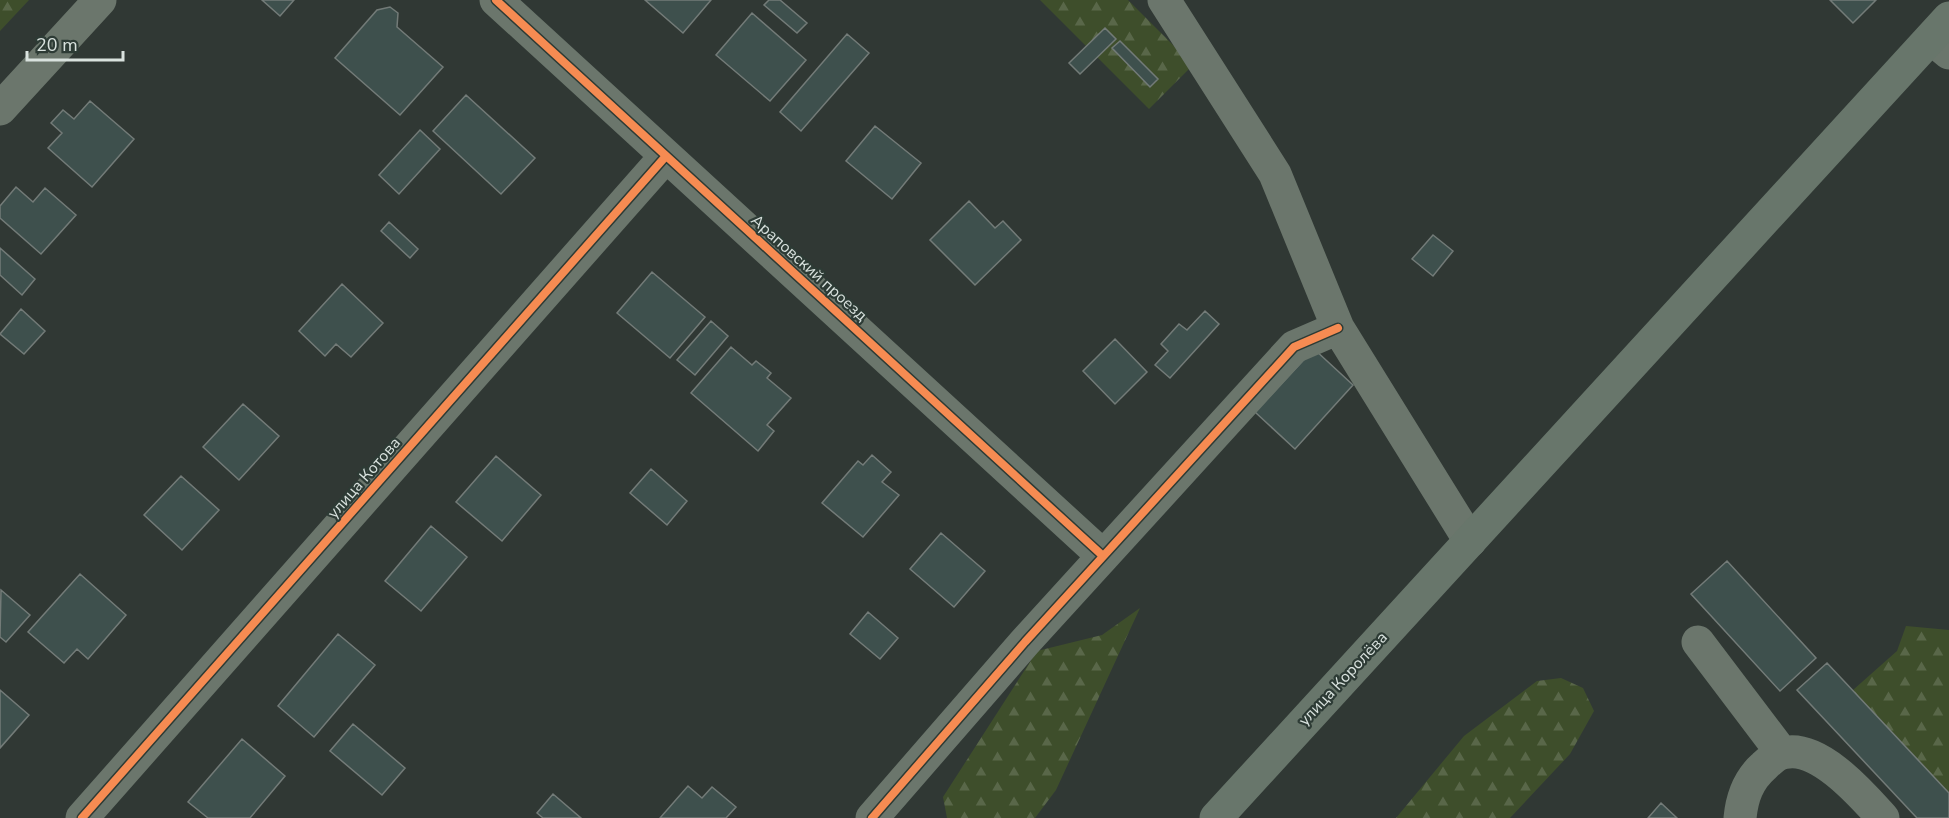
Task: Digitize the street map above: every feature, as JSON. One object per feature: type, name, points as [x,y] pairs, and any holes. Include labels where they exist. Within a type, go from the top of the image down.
[{"type":"main road","name":"улица Королёва","points":[[1216,818],[1470,541],[1943,36]]},
{"type":"street","points":[[0,109],[100,0]]},
{"type":"street","name":"Араповский проезд","points":[[496,0],[1103,556]]},
{"type":"street","points":[[1164,0],[1275,174],[1338,328],[1470,541]]},
{"type":"street","name":"улица Котова","points":[[82,818],[666,156]]},
{"type":"street","points":[[872,818],[1025,642],[1294,346],[1338,328]]},
{"type":"street","points":[[1698,642],[1782,753]]},
{"type":"street","points":[[1740,818],[1743,794],[1755,774],[1782,753],[1794,752],[1816,758],[1846,778],[1883,818]]},
{"type":"green space","points":[[0,0],[29,0],[0,31]]},
{"type":"green space","points":[[1040,0],[1128,0],[1193,65],[1149,109]]},
{"type":"green space","points":[[1140,608],[1056,790],[1035,818],[947,818],[943,797],[1037,651],[1102,635]]},
{"type":"green space","points":[[1906,626],[1949,630],[1949,818],[1841,731],[1853,690],[1897,651]]},
{"type":"green space","points":[[1561,678],[1583,688],[1594,711],[1570,754],[1510,818],[1396,818],[1464,736],[1537,681]]},
{"type":"building","points":[[262,0],[294,0],[280,16]]},
{"type":"building","points":[[645,0],[711,0],[683,33]]},
{"type":"building","points":[[769,0],[780,0],[807,23],[797,33],[764,5]]},
{"type":"building","points":[[1830,0],[1876,0],[1853,23]]},
{"type":"building","points":[[390,7],[398,13],[397,27],[443,67],[400,115],[335,58],[377,10]]},
{"type":"building","points":[[752,13],[806,60],[770,101],[716,55]]},
{"type":"building","points":[[1105,28],[1116,39],[1080,74],[1069,63]]},
{"type":"building","points":[[847,34],[869,53],[801,131],[780,112]]},
{"type":"building","points":[[1120,41],[1158,79],[1150,87],[1112,48]]},
{"type":"building","points":[[466,95],[535,158],[501,194],[433,131]]},
{"type":"building","points":[[90,101],[134,139],[92,187],[48,148],[62,133],[51,123],[63,110],[74,119]]},
{"type":"building","points":[[875,126],[921,163],[892,199],[846,161]]},
{"type":"building","points":[[420,130],[440,149],[399,194],[379,175]]},
{"type":"building","points":[[16,187],[33,202],[45,188],[76,215],[41,254],[0,218],[0,206]]},
{"type":"building","points":[[969,201],[995,228],[1003,221],[1021,240],[975,285],[930,240]]},
{"type":"building","points":[[389,222],[418,249],[410,258],[381,231]]},
{"type":"building","points":[[1433,235],[1453,251],[1433,276],[1412,259]]},
{"type":"building","points":[[0,248],[35,279],[22,295],[0,275]]},
{"type":"building","points":[[652,272],[705,317],[670,358],[617,313]]},
{"type":"building","points":[[342,284],[383,323],[351,357],[336,344],[325,356],[299,331]]},
{"type":"building","points":[[21,309],[45,331],[24,354],[0,334]]},
{"type":"building","points":[[1205,311],[1219,324],[1170,378],[1155,365],[1168,351],[1161,344],[1179,324],[1187,330]]},
{"type":"building","points":[[711,321],[728,336],[695,375],[677,360]]},
{"type":"building","points":[[1115,339],[1147,372],[1115,404],[1083,371]]},
{"type":"building","points":[[731,347],[752,365],[756,361],[771,373],[767,378],[791,398],[767,425],[774,431],[758,451],[691,393]]},
{"type":"building","points":[[1314,349],[1353,385],[1295,449],[1255,412]]},
{"type":"building","points":[[243,404],[279,436],[239,480],[203,447]]},
{"type":"building","points":[[872,455],[891,472],[882,482],[899,495],[863,537],[822,503],[858,461],[863,465]]},
{"type":"building","points":[[496,456],[541,495],[502,541],[456,502]]},
{"type":"building","points":[[651,469],[687,501],[667,525],[630,493]]},
{"type":"building","points":[[181,476],[219,510],[182,550],[144,515]]},
{"type":"building","points":[[431,526],[467,557],[421,611],[385,581]]},
{"type":"building","points":[[941,533],[985,571],[954,607],[910,569]]},
{"type":"building","points":[[1727,561],[1816,658],[1780,691],[1691,594]]},
{"type":"building","points":[[80,574],[126,615],[88,659],[77,649],[64,663],[28,632]]},
{"type":"building","points":[[1,590],[30,615],[6,642],[0,637]]},
{"type":"building","points":[[868,612],[898,638],[880,659],[850,634]]},
{"type":"building","points":[[338,634],[375,665],[314,737],[278,706]]},
{"type":"building","points":[[1827,663],[1949,793],[1949,818],[1917,818],[1797,690]]},
{"type":"building","points":[[0,690],[29,715],[0,748]]},
{"type":"building","points":[[353,724],[405,768],[382,795],[330,751]]},
{"type":"building","points":[[242,739],[285,776],[250,818],[208,818],[188,802]]},
{"type":"building","points":[[688,786],[702,798],[712,787],[736,807],[726,818],[660,818]]},
{"type":"building","points":[[553,794],[581,818],[543,818],[537,813]]},
{"type":"building","points":[[1661,803],[1677,818],[1648,818]]},
{"type":"cycle path","points":[[496,0],[1103,556]]},
{"type":"cycle path","points":[[82,818],[666,156]]},
{"type":"cycle path","points":[[872,818],[1025,642],[1294,347],[1338,328]]}]
